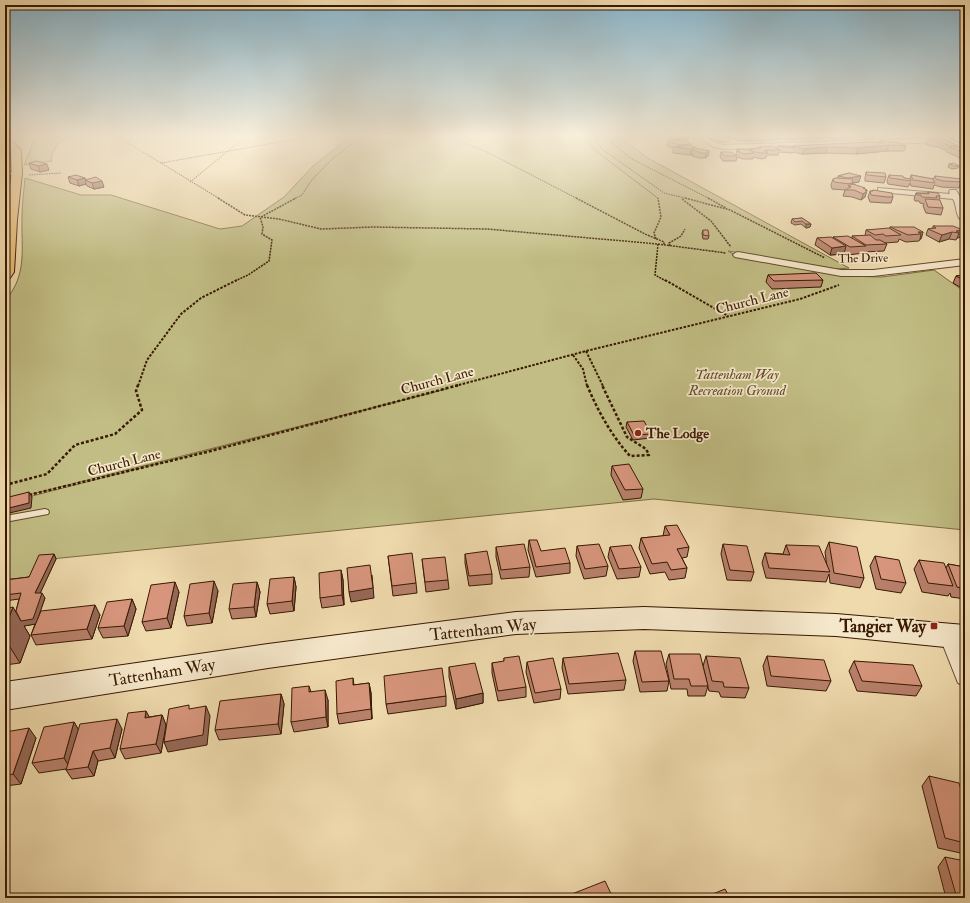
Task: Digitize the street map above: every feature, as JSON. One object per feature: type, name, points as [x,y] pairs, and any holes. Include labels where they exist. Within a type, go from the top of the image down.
[{"type":"highway","points":[[5,275],[7,272],[8,220],[15,177]]},
{"type":"main road","name":"Tattenham Way","points":[[5,696],[268,656],[516,623],[644,618],[836,625],[957,636]]},
{"type":"street","points":[[879,190],[954,194],[959,202],[961,215],[965,219]]},
{"type":"street","name":"The Drive","points":[[738,255],[841,273],[873,272],[965,262]]},
{"type":"street","points":[[957,636],[965,677]]},
{"type":"lane","points":[[5,519],[45,512]]},
{"type":"path","points":[[182,177],[245,216],[280,219],[321,229],[373,227],[487,228],[658,244],[738,255]]},
{"type":"path","points":[[190,182],[195,177]]},
{"type":"path","points":[[260,217],[302,195],[315,177]]},
{"type":"path","points":[[536,177],[664,242],[664,245]]},
{"type":"path","points":[[630,177],[659,199],[661,217],[654,233],[656,239]]},
{"type":"path","points":[[642,177],[664,193],[730,210]]},
{"type":"path","points":[[667,177],[828,259]]},
{"type":"path","points":[[680,198],[711,221],[738,255]]},
{"type":"path","points":[[5,485],[46,474],[75,445],[115,434],[142,410],[136,391],[147,360],[181,314],[201,298],[248,275],[269,261],[272,240],[262,234],[263,227],[260,217]]},
{"type":"path","points":[[670,246],[669,243],[680,236],[685,229]]},
{"type":"path","points":[[658,244],[655,275],[728,316]]},
{"type":"path","name":"Church Lane","points":[[28,495],[207,452],[586,351],[800,299],[873,272]]},
{"type":"path","points":[[573,355],[582,367],[586,383],[595,404],[622,448],[630,456],[649,455],[646,449],[627,437],[586,351]]},
{"type":"green space","name":"Tattenham Way Recreation Ground","points":[[303,177],[683,177],[849,268],[837,269],[728,251],[735,255],[842,276],[882,277],[934,270],[965,292],[965,530],[654,499],[41,560],[32,582],[5,584],[5,503],[446,389],[5,501],[5,301],[17,281],[22,261],[22,206],[25,178],[81,195],[111,195],[220,229],[242,226],[284,197]]},
{"type":"building","points":[[68,177],[85,178],[77,180]]},
{"type":"building","points":[[96,177],[102,181],[92,183],[85,180]]},
{"type":"building","points":[[904,177],[911,179],[911,181],[890,178]]},
{"type":"building","points":[[912,177],[923,177],[933,179],[935,183],[913,180]]},
{"type":"building","points":[[935,177],[962,179],[961,182],[936,179]]},
{"type":"building","points":[[833,179],[852,179],[853,183],[834,182]]},
{"type":"building","points":[[853,184],[865,188],[863,188],[867,191],[863,194],[854,190],[845,190],[851,187],[848,186]]},
{"type":"building","points":[[873,190],[892,193],[893,197],[871,195],[870,191]]},
{"type":"building","points":[[928,192],[938,193],[940,196],[936,196],[937,198],[922,197],[916,193],[929,194]]},
{"type":"building","points":[[925,199],[940,200],[943,208],[928,207]]},
{"type":"building","points":[[802,218],[811,224],[806,224],[802,221],[795,222],[792,219]]},
{"type":"building","points":[[933,226],[953,226],[963,230],[956,231],[959,233],[952,232],[942,235],[928,229],[936,228]]},
{"type":"building","points":[[890,227],[914,227],[923,232],[918,232],[921,234],[908,235]]},
{"type":"building","points":[[889,228],[901,235],[875,235],[866,230]]},
{"type":"building","points":[[703,230],[708,230],[709,236],[703,235]]},
{"type":"building","points":[[870,235],[876,240],[880,240],[887,244],[866,245],[852,236]]},
{"type":"building","points":[[848,236],[866,246],[850,247],[833,237]]},
{"type":"building","points":[[831,237],[846,246],[832,248],[817,238]]},
{"type":"building","points":[[816,273],[823,280],[774,281],[768,275]]},
{"type":"building","points":[[965,275],[965,281],[956,276]]},
{"type":"building","points":[[644,421],[651,434],[634,435],[627,422]]},
{"type":"building","points":[[629,464],[643,489],[625,490],[612,466]]},
{"type":"building","points":[[29,492],[29,503],[5,509],[5,498]]},
{"type":"building","points":[[677,525],[689,547],[677,549],[687,568],[671,570],[667,562],[652,564],[641,538],[670,535],[665,526]]},
{"type":"building","points":[[529,540],[537,540],[541,551],[565,548],[570,563],[536,567]]},
{"type":"building","points":[[829,542],[857,547],[864,578],[834,573]]},
{"type":"building","points":[[524,544],[530,567],[501,570],[496,547]]},
{"type":"building","points":[[599,544],[608,566],[585,569],[577,546]]},
{"type":"building","points":[[723,544],[747,546],[754,572],[730,570]]},
{"type":"building","points":[[631,545],[641,567],[619,569],[610,547]]},
{"type":"building","points":[[786,545],[819,546],[830,572],[769,568],[765,553],[790,555]]},
{"type":"building","points":[[487,551],[492,574],[469,576],[465,554]]},
{"type":"building","points":[[412,553],[416,583],[392,586],[388,556]]},
{"type":"building","points":[[54,554],[35,593],[42,593],[33,619],[21,621],[16,611],[21,593],[5,595],[5,580],[29,577],[39,555]]},
{"type":"building","points":[[875,556],[899,560],[906,583],[881,579]]},
{"type":"building","points":[[445,557],[448,580],[425,582],[422,559]]},
{"type":"building","points":[[919,560],[944,563],[953,586],[928,583]]},
{"type":"building","points":[[948,564],[965,567],[965,589],[957,587]]},
{"type":"building","points":[[370,565],[373,588],[349,592],[347,568]]},
{"type":"building","points":[[341,570],[342,595],[320,598],[319,573]]},
{"type":"building","points":[[294,577],[292,601],[267,604],[270,579]]},
{"type":"building","points":[[214,581],[209,613],[184,616],[190,584]]},
{"type":"building","points":[[175,582],[167,618],[142,622],[151,585]]},
{"type":"building","points":[[257,582],[254,607],[229,609],[233,584]]},
{"type":"building","points":[[132,599],[124,626],[98,628],[107,602]]},
{"type":"building","points":[[95,605],[87,629],[31,635],[41,611]]},
{"type":"building","points":[[13,607],[5,628],[5,609]]},
{"type":"building","points":[[635,651],[661,651],[669,681],[642,682]]},
{"type":"building","points":[[618,653],[626,680],[569,684],[563,658]]},
{"type":"building","points":[[669,654],[700,654],[708,686],[691,686],[689,679],[674,679]]},
{"type":"building","points":[[519,656],[526,687],[498,691],[492,663],[504,661],[504,658]]},
{"type":"building","points":[[706,656],[740,658],[749,688],[724,687],[723,682],[712,681]]},
{"type":"building","points":[[767,656],[824,660],[831,681],[771,676]]},
{"type":"building","points":[[553,658],[561,689],[535,693],[527,662]]},
{"type":"building","points":[[854,661],[913,665],[922,686],[862,681]]},
{"type":"building","points":[[475,663],[483,693],[456,699],[449,667]]},
{"type":"building","points":[[442,668],[446,696],[386,704],[384,676]]},
{"type":"building","points":[[353,678],[353,685],[369,683],[371,709],[337,714],[336,681]]},
{"type":"building","points":[[309,686],[309,692],[325,690],[326,717],[291,722],[292,688]]},
{"type":"building","points":[[281,694],[278,724],[215,730],[220,701]]},
{"type":"building","points":[[189,705],[189,709],[206,706],[203,735],[164,742],[169,709]]},
{"type":"building","points":[[146,711],[145,718],[162,715],[156,744],[120,749],[128,713]]},
{"type":"building","points":[[117,719],[110,748],[93,751],[88,767],[66,770],[80,724]]},
{"type":"building","points":[[74,722],[64,758],[32,763],[44,727]]},
{"type":"building","points":[[29,728],[13,774],[5,776],[5,732]]},
{"type":"building","points":[[929,776],[959,783],[965,802],[965,843],[945,838]]},
{"type":"building","points":[[945,857],[965,861],[965,898],[957,898]]},
{"type":"building","points":[[605,881],[613,898],[574,898],[572,894]]},
{"type":"building","points":[[725,889],[730,898],[703,898]]},
{"type":"place","name":"The Lodge","points":[[638,433]]},
{"type":"place","name":"Tangier Way","points":[[934,626]]}]
